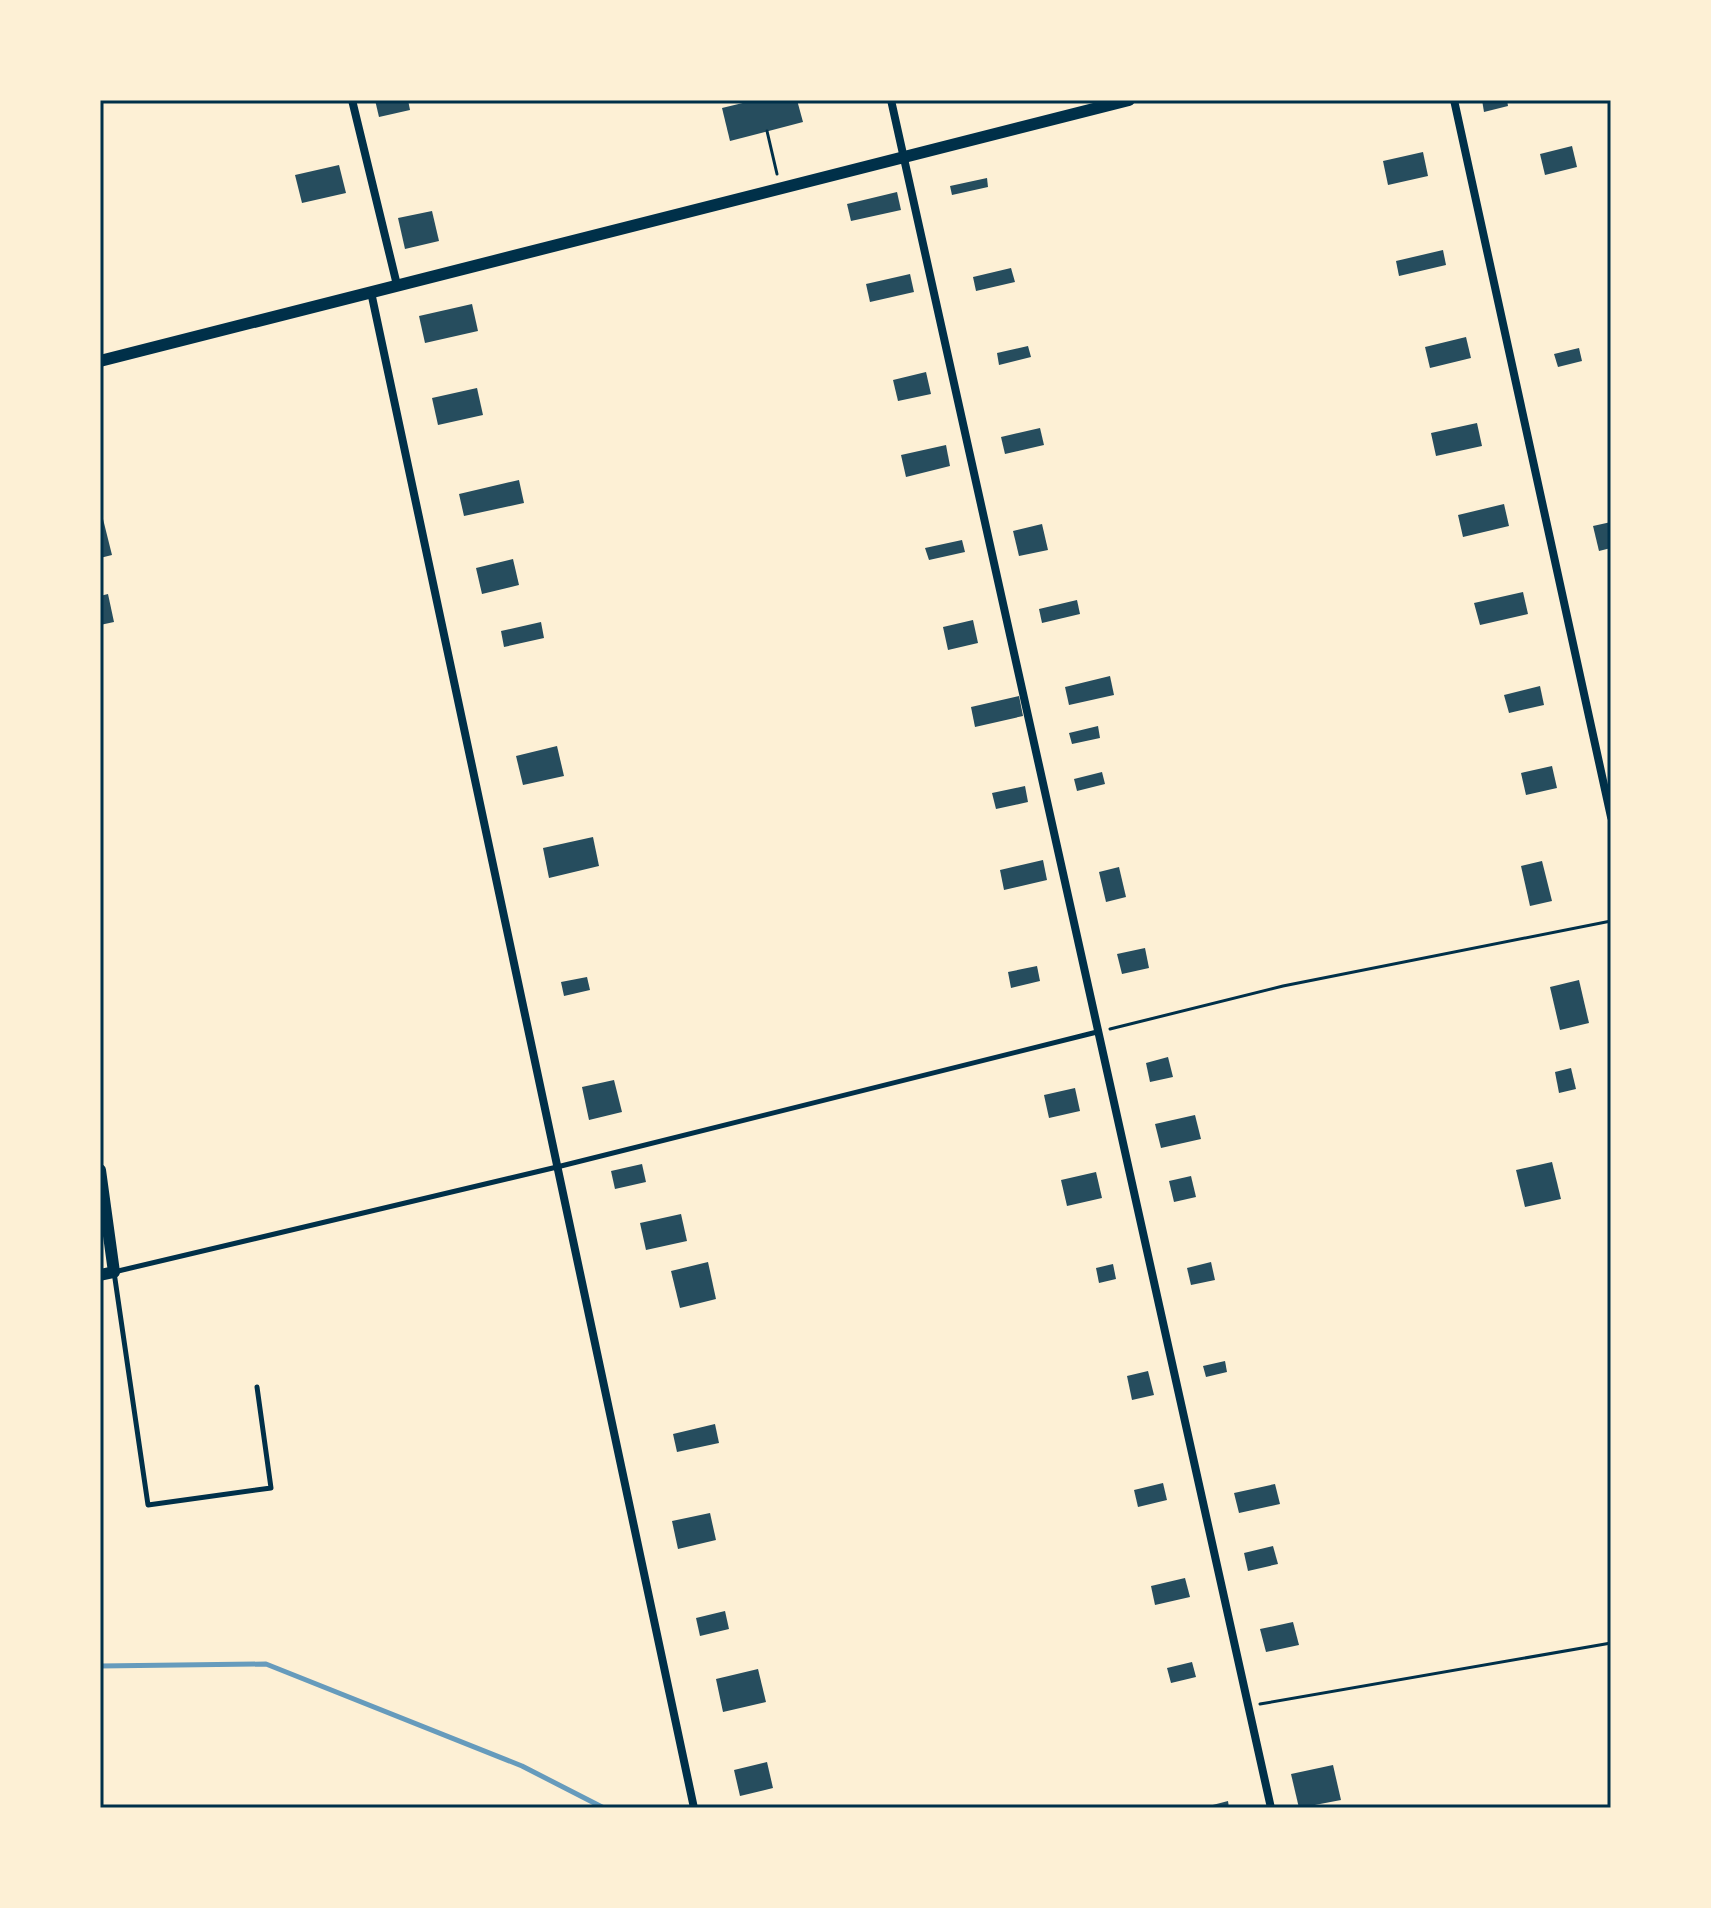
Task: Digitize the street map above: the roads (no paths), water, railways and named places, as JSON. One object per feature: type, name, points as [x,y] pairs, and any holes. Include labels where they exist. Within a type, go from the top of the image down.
[{"type":"street","points":[[352,100],[397,285]]},
{"type":"street","points":[[891,100],[1271,1808]]},
{"type":"street","points":[[100,361],[1129,100]]},
{"type":"street","points":[[1454,100],[1611,817]]},
{"type":"street","points":[[371,292],[694,1808]]},
{"type":"street","points":[[100,1170],[114,1272],[100,1275]]},
{"type":"lane","points":[[257,1387],[271,1488],[148,1505],[114,1272],[557,1167],[1098,1032]]},
{"type":"waterway","points":[[100,1666],[266,1664],[522,1766],[604,1808]]}]
